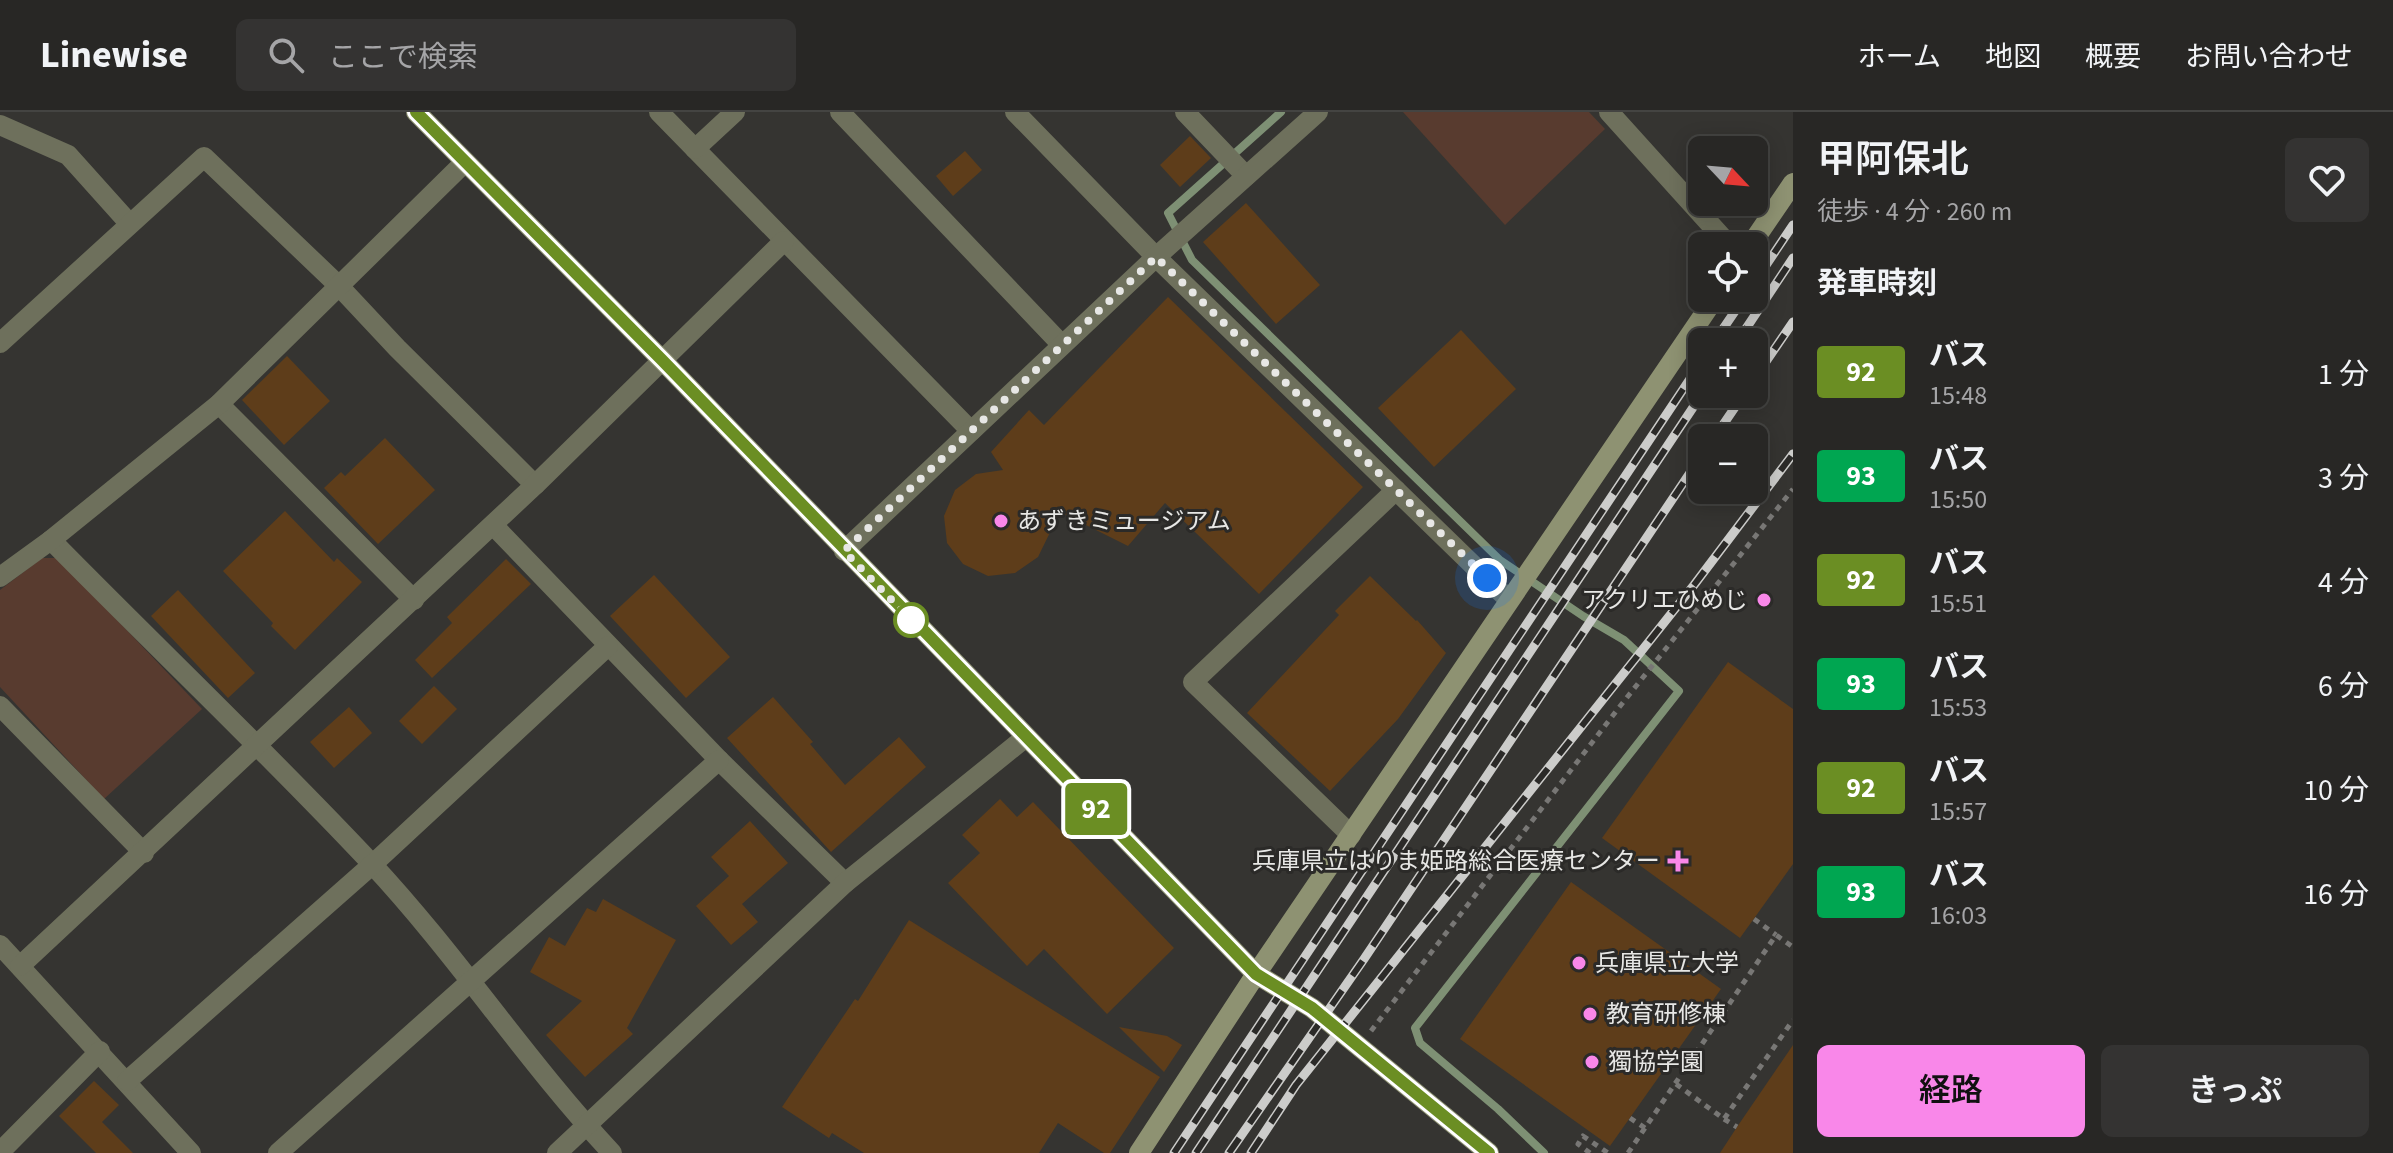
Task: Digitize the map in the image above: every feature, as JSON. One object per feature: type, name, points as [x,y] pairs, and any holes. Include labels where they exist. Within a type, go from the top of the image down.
[{"type":"street","points":[[416,112],[663,361],[1256,974],[1312,1008],[1489,1153]]},
{"type":"street","points":[[659,112],[971,431]]},
{"type":"street","points":[[695,149],[735,112]]},
{"type":"street","points":[[840,112],[1062,345]]},
{"type":"street","points":[[1015,112],[1156,257],[1509,600]]},
{"type":"street","points":[[1185,112],[1235,164]]},
{"type":"street","points":[[844,551],[1156,257],[1235,164],[1318,112]]},
{"type":"street","points":[[1609,112],[1717,232]]},
{"type":"street","points":[[0,125],[68,155],[129,223]]},
{"type":"street","points":[[0,343],[204,157],[338,285],[535,485]]},
{"type":"street","points":[[0,577],[51,540],[219,404],[465,162]]},
{"type":"street","points":[[1760,232],[1793,183]]},
{"type":"street","points":[[20,966],[414,600],[784,241]]},
{"type":"street","points":[[1139,1153],[1256,974],[1705,312]]},
{"type":"street","points":[[219,404],[414,600]]},
{"type":"street","points":[[1351,835],[1193,682],[1396,490]]},
{"type":"street","points":[[493,525],[719,760],[845,883]]},
{"type":"street","points":[[51,540],[373,864],[612,1153]]},
{"type":"street","points":[[127,1081],[373,864],[608,646]]},
{"type":"street","points":[[0,706],[144,853]]},
{"type":"street","points":[[557,1153],[845,883],[1026,737]]},
{"type":"street","points":[[278,1153],[719,760]]},
{"type":"street","points":[[0,945],[191,1153]]},
{"type":"street","points":[[0,1152],[100,1051]]},
{"type":"path","points":[[1360,1046],[1626,698],[1793,489]]},
{"type":"path","points":[[1754,919],[1793,947]]},
{"type":"path","points":[[1628,1153],[1776,935]]},
{"type":"path","points":[[1724,1119],[1793,1020]]},
{"type":"path","points":[[1676,1084],[1737,1127]]},
{"type":"path","points":[[1630,1118],[1645,1128]]},
{"type":"path","points":[[1590,1153],[1578,1144],[1583,1136],[1608,1153]]},
{"type":"shaded area","points":[[1403,112],[1589,112],[1605,129],[1505,225]]},
{"type":"shaded area","points":[[42,558],[58,558],[202,709],[104,799],[0,687],[0,590]]},
{"type":"building","points":[[1190,136],[1211,158],[1180,187],[1160,165]]},
{"type":"building","points":[[965,151],[982,170],[953,196],[936,176]]},
{"type":"building","points":[[1246,203],[1320,285],[1276,324],[1203,242]]},
{"type":"building","points":[[1168,297],[1363,487],[1259,594],[1165,503],[1128,546],[1060,512],[1038,557],[1015,573],[988,576],[963,564],[947,543],[944,516],[955,490],[976,474],[1003,470],[991,452],[1029,410],[1044,425]]},
{"type":"building","points":[[1461,330],[1516,389],[1434,467],[1378,408]]},
{"type":"building","points":[[287,356],[330,401],[284,445],[242,400]]},
{"type":"building","points":[[385,438],[435,490],[378,544],[324,488],[341,472],[345,476]]},
{"type":"building","points":[[285,511],[334,562],[337,558],[362,582],[295,650],[223,571]]},
{"type":"building","points":[[506,559],[531,584],[432,678],[415,660],[452,623],[447,617]]},
{"type":"building","points":[[654,575],[730,657],[686,698],[610,616]]},
{"type":"building","points":[[1370,576],[1417,620],[1446,653],[1398,719],[1330,791],[1247,713],[1339,615],[1335,611]]},
{"type":"building","points":[[178,590],[255,673],[228,698],[151,616]]},
{"type":"building","points":[[1728,662],[1793,709],[1793,864],[1740,938],[1602,838]]},
{"type":"building","points":[[434,686],[457,709],[422,744],[399,721]]},
{"type":"building","points":[[773,697],[813,742],[810,744],[845,785],[899,737],[926,767],[831,852],[727,738]]},
{"type":"building","points":[[349,707],[372,733],[334,768],[310,742]]},
{"type":"building","points":[[1000,799],[1017,817],[1033,802],[1174,948],[1107,1014],[1044,949],[1027,966],[948,883],[980,853],[962,835]]},
{"type":"building","points":[[750,821],[788,863],[742,904],[758,922],[731,945],[696,906],[729,876],[711,857]]},
{"type":"building","name":"教育研修棟","points":[[1571,882],[1721,989],[1610,1146],[1460,1039]]},
{"type":"building","points":[[603,899],[676,940],[627,1028],[633,1034],[585,1077],[546,1035],[582,1001],[530,972],[549,937],[565,946],[587,908],[596,912]]},
{"type":"building","points":[[909,920],[1160,1077],[1110,1153],[1104,1153],[1058,1123],[1039,1153],[864,1153],[832,1133],[829,1138],[782,1107],[855,999],[858,1001]]},
{"type":"building","points":[[1119,1027],[1167,1036],[1182,1045],[1164,1072]]},
{"type":"building","points":[[1793,1045],[1793,1153],[1720,1153],[1737,1127]]},
{"type":"building","points":[[94,1081],[119,1105],[102,1122],[133,1153],[96,1153],[59,1116]]},
{"type":"waterway","points":[[1281,112],[1168,213],[1192,260],[1500,560],[1624,640],[1679,691],[1415,1028],[1420,1043],[1544,1153]]},
{"type":"railway","points":[[1768,262],[1793,225]]},
{"type":"railway","points":[[1746,328],[1793,258]]},
{"type":"railway","points":[[1724,328],[1734,312]]},
{"type":"railway","points":[[1768,359],[1793,322]]},
{"type":"railway","points":[[1174,1153],[1688,382]]},
{"type":"railway","points":[[1196,1153],[1693,408]]},
{"type":"railway","points":[[1724,424],[1734,408]]},
{"type":"railway","points":[[1251,1153],[1296,1085],[1694,585],[1793,454]]},
{"type":"railway","points":[[1229,1153],[1364,959],[1688,476]]},
{"type":"bus line","name":"92","points":[[416,112],[663,361],[1256,974],[1312,1008],[1489,1153]]},
{"type":"place","name":"あずきミュージアム","points":[[1001,521]]},
{"type":"place","name":"アクリエひめじ","points":[[1764,600]]},
{"type":"place","name":"兵庫県立はりま姫路総合医療センター","points":[[1678,861]]},
{"type":"place","name":"兵庫県立大学","points":[[1579,963]]},
{"type":"place","name":"教育研修棟","points":[[1590,1014]]},
{"type":"place","name":"獨協学園","points":[[1592,1062]]},
{"type":"route","points":[[911,620],[844,551],[1156,257],[1487,578]]}]
